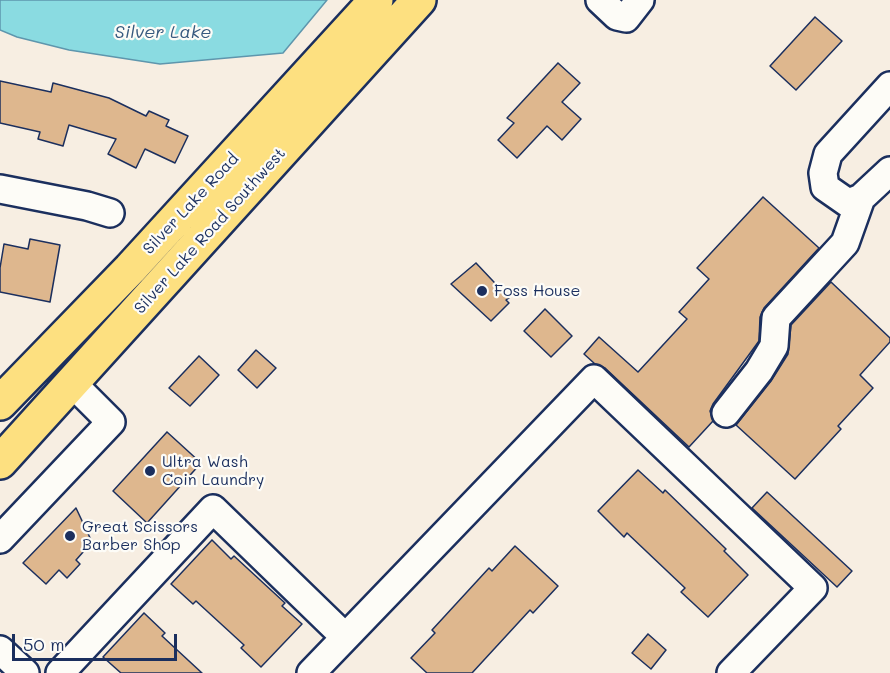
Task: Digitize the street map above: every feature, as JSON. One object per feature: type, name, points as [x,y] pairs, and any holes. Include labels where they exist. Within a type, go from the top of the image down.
[{"type":"main road","name":"Silver Lake Road","points":[[0,402],[154,244],[376,0]]},
{"type":"main road","name":"Silver Lake Road Southwest","points":[[0,462],[420,0]]},
{"type":"street","points":[[600,0],[617,16],[626,18],[640,0]]},
{"type":"street","points":[[890,86],[828,154],[823,173],[825,187],[848,203],[861,198],[890,171]]},
{"type":"street","points":[[0,189],[87,206],[110,213]]},
{"type":"street","points":[[726,413],[774,346],[776,318],[845,243],[861,198]]},
{"type":"street","points":[[311,673],[594,379],[813,588],[731,673]]},
{"type":"street","points":[[0,539],[111,422],[73,384]]},
{"type":"street","points":[[60,673],[213,509],[345,637]]},
{"type":"street","points":[[0,650],[26,673]]},
{"type":"water","name":"Silver Lake","points":[[0,0],[327,0],[283,53],[160,64],[69,50],[17,37],[0,30]]},
{"type":"building","points":[[815,17],[842,41],[796,90],[770,66]]},
{"type":"building","points":[[558,63],[580,83],[562,102],[581,119],[562,140],[547,126],[517,158],[498,140],[514,123],[507,118]]},
{"type":"building","points":[[0,81],[51,92],[53,83],[109,98],[146,116],[149,111],[169,120],[166,126],[188,136],[175,163],[145,149],[136,168],[108,154],[116,139],[69,125],[63,146],[38,139],[40,132],[0,123]]},
{"type":"building","points":[[763,197],[819,248],[764,308],[760,317],[759,341],[713,404],[710,411],[713,421],[689,447],[605,368],[595,364],[584,354],[599,337],[638,372],[687,319],[679,312],[709,279],[697,268]]},
{"type":"building","points":[[30,239],[60,245],[50,302],[0,292],[0,268],[4,244],[28,249]]},
{"type":"building","name":"Foss House","points":[[476,263],[509,298],[506,300],[509,303],[491,321],[451,284]]},
{"type":"building","points":[[831,282],[890,338],[890,342],[860,375],[873,388],[838,426],[841,429],[795,479],[736,425],[771,381],[788,354],[791,325]]},
{"type":"building","points":[[545,309],[572,336],[551,357],[524,331]]},
{"type":"building","points":[[256,350],[276,368],[257,388],[238,370]]},
{"type":"building","points":[[199,356],[219,375],[190,406],[169,388]]},
{"type":"building","points":[[167,432],[201,463],[147,523],[113,491]]},
{"type":"building","points":[[638,470],[663,493],[665,490],[726,549],[724,551],[748,575],[708,617],[681,592],[685,588],[627,533],[624,537],[598,511]]},
{"type":"building","points":[[767,492],[852,571],[837,587],[752,508]]},
{"type":"building","points":[[76,508],[92,542],[76,560],[80,564],[67,578],[59,570],[46,584],[23,563]]},
{"type":"building","points":[[212,540],[231,559],[234,556],[285,603],[282,606],[302,624],[261,667],[241,648],[244,645],[196,601],[193,604],[171,584]]},
{"type":"building","points":[[515,546],[558,586],[533,613],[530,610],[472,673],[427,673],[411,658],[435,633],[432,630],[489,568],[492,571]]},
{"type":"building","points":[[144,613],[165,633],[162,636],[202,673],[121,673],[103,657]]},
{"type":"building","points":[[648,634],[666,650],[651,669],[632,653]]},
{"type":"place","name":"Foss House","points":[[482,291]]},
{"type":"place","name":"Ultra Wash Coin Laundry","points":[[150,471]]},
{"type":"place","name":"Great Scissors Barber Shop","points":[[70,536]]}]
